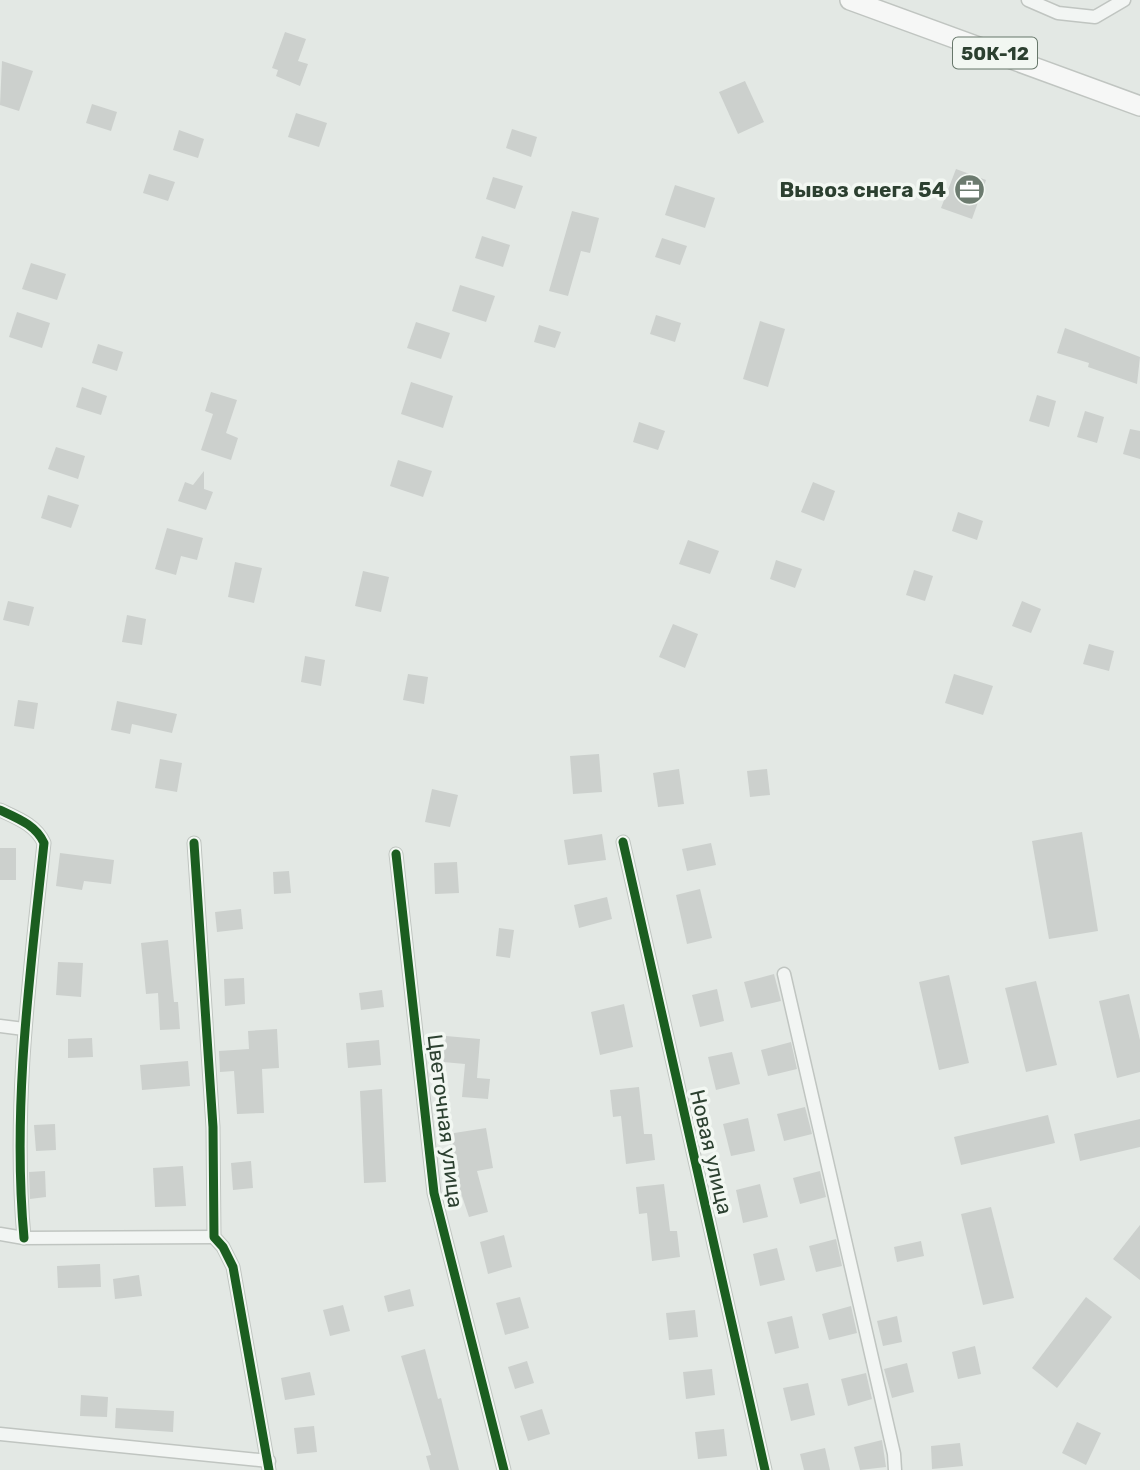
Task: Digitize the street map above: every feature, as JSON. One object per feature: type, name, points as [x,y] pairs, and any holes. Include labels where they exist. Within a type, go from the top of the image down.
[{"type":"main road","name":"50К-12","points":[[850,0],[1140,106]]},
{"type":"street","points":[[1028,0],[1058,13],[1095,17],[1124,0]]},
{"type":"street","points":[[0,810],[23,821],[40,834],[44,843],[24,1029],[18,1174],[24,1238]]},
{"type":"street","name":"Новая улица","points":[[623,842],[765,1470]]},
{"type":"street","points":[[0,1434],[269,1466],[233,1267],[223,1247],[214,1237],[213,1127],[194,843]]},
{"type":"street","name":"Цветочная улица","points":[[396,854],[434,1194],[505,1470]]},
{"type":"street","points":[[785,974],[894,1454],[895,1470]]},
{"type":"street","points":[[0,1026],[24,1029]]},
{"type":"street","points":[[0,1234],[24,1238],[214,1237]]},
{"type":"building","points":[[285,32],[306,39],[298,61],[308,64],[300,86],[276,76],[278,70],[272,68]]},
{"type":"building","points":[[2,61],[33,71],[19,111],[0,105]]},
{"type":"building","points":[[745,81],[764,122],[738,134],[719,92]]},
{"type":"building","points":[[92,104],[117,112],[111,131],[86,123]]},
{"type":"building","points":[[296,113],[327,123],[319,147],[288,137]]},
{"type":"building","points":[[512,129],[537,137],[531,157],[506,148]]},
{"type":"building","points":[[179,130],[204,139],[198,158],[173,150]]},
{"type":"building","points":[[956,169],[986,180],[972,219],[941,208]]},
{"type":"building","points":[[149,174],[175,182],[168,201],[143,193]]},
{"type":"building","points":[[493,177],[523,186],[515,209],[486,199]]},
{"type":"building","points":[[675,185],[715,198],[705,228],[665,215]]},
{"type":"building","points":[[572,211],[599,218],[590,253],[581,251],[568,296],[549,291]]},
{"type":"building","points":[[482,236],[510,245],[503,267],[475,258]]},
{"type":"building","points":[[662,238],[687,246],[680,265],[655,257]]},
{"type":"building","points":[[31,263],[66,274],[57,300],[22,289]]},
{"type":"building","points":[[460,285],[495,296],[486,322],[452,311]]},
{"type":"building","points":[[17,312],[50,323],[42,348],[9,337]]},
{"type":"building","points":[[656,315],[681,323],[675,342],[650,334]]},
{"type":"building","points":[[760,321],[785,329],[768,387],[743,379]]},
{"type":"building","points":[[416,322],[450,333],[441,359],[407,348]]},
{"type":"building","points":[[539,325],[561,332],[555,348],[534,342]]},
{"type":"building","points":[[1065,328],[1140,357],[1137,384],[1088,367],[1089,363],[1057,353]]},
{"type":"building","points":[[98,344],[123,352],[117,371],[92,363]]},
{"type":"building","points":[[411,382],[453,396],[443,428],[401,414]]},
{"type":"building","points":[[82,387],[107,396],[101,415],[76,407]]},
{"type":"building","points":[[211,392],[237,400],[226,433],[238,438],[231,460],[201,450],[213,414],[205,411]]},
{"type":"building","points":[[1037,395],[1056,401],[1049,427],[1029,421]]},
{"type":"building","points":[[1085,411],[1104,417],[1097,443],[1077,437]]},
{"type":"building","points":[[639,422],[665,431],[658,450],[633,442]]},
{"type":"building","points":[[1130,429],[1140,431],[1140,459],[1123,454]]},
{"type":"building","points":[[56,447],[85,456],[78,479],[48,469]]},
{"type":"building","points":[[398,460],[432,471],[423,497],[390,486]]},
{"type":"building","points":[[204,471],[204,489],[213,492],[206,510],[178,501],[185,482],[193,485]]},
{"type":"building","points":[[813,482],[835,491],[824,521],[801,512]]},
{"type":"building","points":[[48,495],[79,505],[71,528],[41,518]]},
{"type":"building","points":[[958,512],[983,521],[977,540],[952,531]]},
{"type":"building","points":[[167,528],[203,538],[197,560],[181,556],[176,575],[155,569]]},
{"type":"building","points":[[688,540],[719,551],[710,574],[679,564]]},
{"type":"building","points":[[776,560],[802,569],[795,588],[770,579]]},
{"type":"building","points":[[235,562],[262,568],[254,603],[228,597]]},
{"type":"building","points":[[914,570],[933,576],[925,601],[906,595]]},
{"type":"building","points":[[363,571],[389,577],[381,612],[355,606]]},
{"type":"building","points":[[8,601],[34,607],[29,626],[3,620]]},
{"type":"building","points":[[1022,601],[1041,609],[1031,633],[1012,626]]},
{"type":"building","points":[[127,615],[146,619],[142,645],[122,642]]},
{"type":"building","points":[[673,624],[698,634],[685,668],[659,657]]},
{"type":"building","points":[[1089,644],[1114,651],[1109,671],[1083,664]]},
{"type":"building","points":[[305,656],[325,660],[321,686],[301,682]]},
{"type":"building","points":[[408,674],[428,677],[424,704],[403,700]]},
{"type":"building","points":[[954,674],[993,686],[983,715],[945,703]]},
{"type":"building","points":[[18,700],[38,703],[34,729],[14,726]]},
{"type":"building","points":[[117,701],[177,714],[172,733],[132,724],[130,734],[111,730]]},
{"type":"building","points":[[599,754],[602,792],[573,794],[570,756]]},
{"type":"building","points":[[160,759],[182,763],[177,792],[155,788]]},
{"type":"building","points":[[679,769],[684,804],[658,807],[653,773]]},
{"type":"building","points":[[767,769],[770,795],[750,797],[747,771]]},
{"type":"building","points":[[432,789],[458,795],[450,827],[425,822]]},
{"type":"building","points":[[1082,832],[1098,931],[1049,939],[1032,841]]},
{"type":"building","points":[[602,834],[606,860],[568,865],[564,840]]},
{"type":"building","points":[[711,843],[716,865],[687,871],[682,849]]},
{"type":"building","points":[[0,848],[16,848],[16,880],[0,880]]},
{"type":"building","points":[[60,853],[114,860],[111,884],[84,881],[82,890],[56,886]]},
{"type":"building","points":[[457,862],[459,893],[435,894],[434,863]]},
{"type":"building","points":[[289,871],[291,893],[274,894],[273,872]]},
{"type":"building","points":[[700,889],[712,938],[687,944],[676,895]]},
{"type":"building","points":[[607,897],[612,919],[579,928],[574,905]]},
{"type":"building","points":[[241,909],[243,929],[217,932],[215,912]]},
{"type":"building","points":[[499,928],[514,930],[510,958],[496,956]]},
{"type":"building","points":[[168,940],[174,1002],[178,1002],[180,1029],[160,1030],[158,993],[146,994],[141,943]]},
{"type":"building","points":[[58,962],[83,963],[81,997],[56,995]]},
{"type":"building","points":[[774,974],[781,1001],[751,1008],[744,982]]},
{"type":"building","points":[[949,975],[969,1063],[939,1070],[919,982]]},
{"type":"building","points":[[244,978],[245,1004],[225,1006],[224,979]]},
{"type":"building","points":[[1036,981],[1057,1065],[1026,1072],[1005,988]]},
{"type":"building","points":[[717,989],[724,1021],[700,1027],[692,995]]},
{"type":"building","points":[[382,990],[384,1007],[361,1010],[359,993]]},
{"type":"building","points":[[1129,994],[1140,1040],[1140,1072],[1117,1078],[1099,1001]]},
{"type":"building","points":[[624,1004],[633,1047],[600,1055],[591,1012]]},
{"type":"building","points":[[277,1029],[279,1068],[262,1069],[264,1113],[237,1114],[234,1071],[220,1072],[219,1051],[249,1049],[248,1031]]},
{"type":"building","points":[[446,1036],[480,1039],[477,1078],[490,1079],[488,1099],[462,1097],[465,1064],[443,1062]]},
{"type":"building","points":[[92,1038],[93,1057],[68,1058],[68,1039]]},
{"type":"building","points":[[379,1040],[381,1065],[348,1068],[346,1043]]},
{"type":"building","points":[[791,1042],[797,1069],[768,1076],[761,1050]]},
{"type":"building","points":[[732,1052],[740,1084],[716,1090],[708,1057]]},
{"type":"building","points":[[188,1061],[190,1086],[142,1090],[140,1065]]},
{"type":"building","points":[[639,1087],[644,1134],[652,1134],[655,1160],[626,1164],[621,1116],[613,1117],[610,1090]]},
{"type":"building","points":[[382,1089],[386,1182],[364,1183],[360,1091]]},
{"type":"building","points":[[805,1107],[812,1134],[784,1141],[777,1114]]},
{"type":"building","points":[[1048,1115],[1055,1143],[961,1165],[954,1137]]},
{"type":"building","points":[[748,1118],[755,1151],[731,1156],[723,1124]]},
{"type":"building","points":[[1140,1119],[1140,1147],[1080,1161],[1074,1134]]},
{"type":"building","points":[[55,1124],[56,1150],[36,1151],[34,1125]]},
{"type":"building","points":[[486,1128],[493,1168],[477,1171],[488,1212],[469,1217],[455,1175],[448,1134]]},
{"type":"building","points":[[251,1161],[253,1188],[233,1190],[231,1163]]},
{"type":"building","points":[[183,1166],[186,1206],[155,1207],[153,1168]]},
{"type":"building","points":[[45,1171],[46,1197],[30,1199],[29,1172]]},
{"type":"building","points":[[820,1171],[826,1197],[800,1204],[793,1178]]},
{"type":"building","points":[[664,1184],[670,1231],[677,1231],[680,1257],[652,1261],[647,1213],[639,1214],[636,1187]]},
{"type":"building","points":[[760,1184],[768,1217],[743,1223],[736,1190]]},
{"type":"building","points":[[991,1207],[1014,1298],[983,1305],[961,1214]]},
{"type":"building","points":[[1140,1225],[1140,1280],[1113,1259]]},
{"type":"building","points":[[504,1235],[512,1267],[488,1274],[480,1242]]},
{"type":"building","points":[[836,1239],[842,1266],[816,1272],[809,1246]]},
{"type":"building","points":[[921,1241],[924,1256],[897,1262],[894,1247]]},
{"type":"building","points":[[777,1248],[785,1280],[760,1286],[753,1254]]},
{"type":"building","points":[[100,1264],[101,1287],[58,1288],[57,1266]]},
{"type":"building","points":[[139,1275],[142,1296],[115,1299],[113,1279]]},
{"type":"building","points":[[410,1289],[414,1306],[388,1312],[384,1296]]},
{"type":"building","points":[[520,1297],[529,1328],[505,1335],[496,1303]]},
{"type":"building","points":[[1086,1297],[1112,1317],[1057,1388],[1032,1368]]},
{"type":"building","points":[[343,1305],[350,1331],[330,1336],[323,1310]]},
{"type":"building","points":[[851,1306],[857,1333],[829,1340],[822,1314]]},
{"type":"building","points":[[695,1310],[698,1337],[669,1340],[666,1313]]},
{"type":"building","points":[[792,1316],[799,1348],[775,1354],[767,1322]]},
{"type":"building","points":[[897,1316],[902,1342],[883,1346],[877,1321]]},
{"type":"building","points":[[975,1346],[981,1374],[958,1379],[952,1352]]},
{"type":"building","points":[[425,1349],[438,1399],[441,1398],[459,1470],[430,1470],[426,1456],[431,1455],[401,1356]]},
{"type":"building","points":[[527,1361],[534,1383],[515,1389],[508,1367]]},
{"type":"building","points":[[907,1363],[914,1392],[892,1398],[884,1369]]},
{"type":"building","points":[[712,1369],[715,1395],[686,1399],[683,1372]]},
{"type":"building","points":[[310,1372],[315,1395],[285,1400],[281,1378]]},
{"type":"building","points":[[866,1373],[872,1399],[848,1406],[841,1379]]},
{"type":"building","points":[[808,1383],[815,1415],[791,1421],[783,1388]]},
{"type":"building","points":[[81,1395],[108,1397],[107,1417],[80,1416]]},
{"type":"building","points":[[116,1408],[174,1411],[173,1432],[115,1428]]},
{"type":"building","points":[[542,1409],[550,1434],[528,1441],[520,1416]]},
{"type":"building","points":[[1077,1422],[1101,1433],[1086,1465],[1062,1453]]},
{"type":"building","points":[[314,1426],[317,1452],[297,1454],[294,1428]]},
{"type":"building","points":[[724,1429],[727,1456],[698,1459],[695,1432]]},
{"type":"building","points":[[882,1440],[886,1467],[860,1470],[854,1447]]},
{"type":"building","points":[[960,1443],[963,1466],[932,1469],[931,1446]]},
{"type":"building","points":[[825,1448],[830,1470],[804,1470],[800,1454]]},
{"type":"cycle path","points":[[0,810],[31,827],[44,843],[28,991],[21,1090],[24,1238]]},
{"type":"cycle path","points":[[623,842],[765,1470]]},
{"type":"cycle path","points":[[194,843],[213,1127],[214,1237],[223,1247],[233,1267],[269,1470]]},
{"type":"cycle path","points":[[396,854],[434,1193],[504,1470]]},
{"type":"place","name":"Вывоз снега 54","points":[[969,190]]}]
